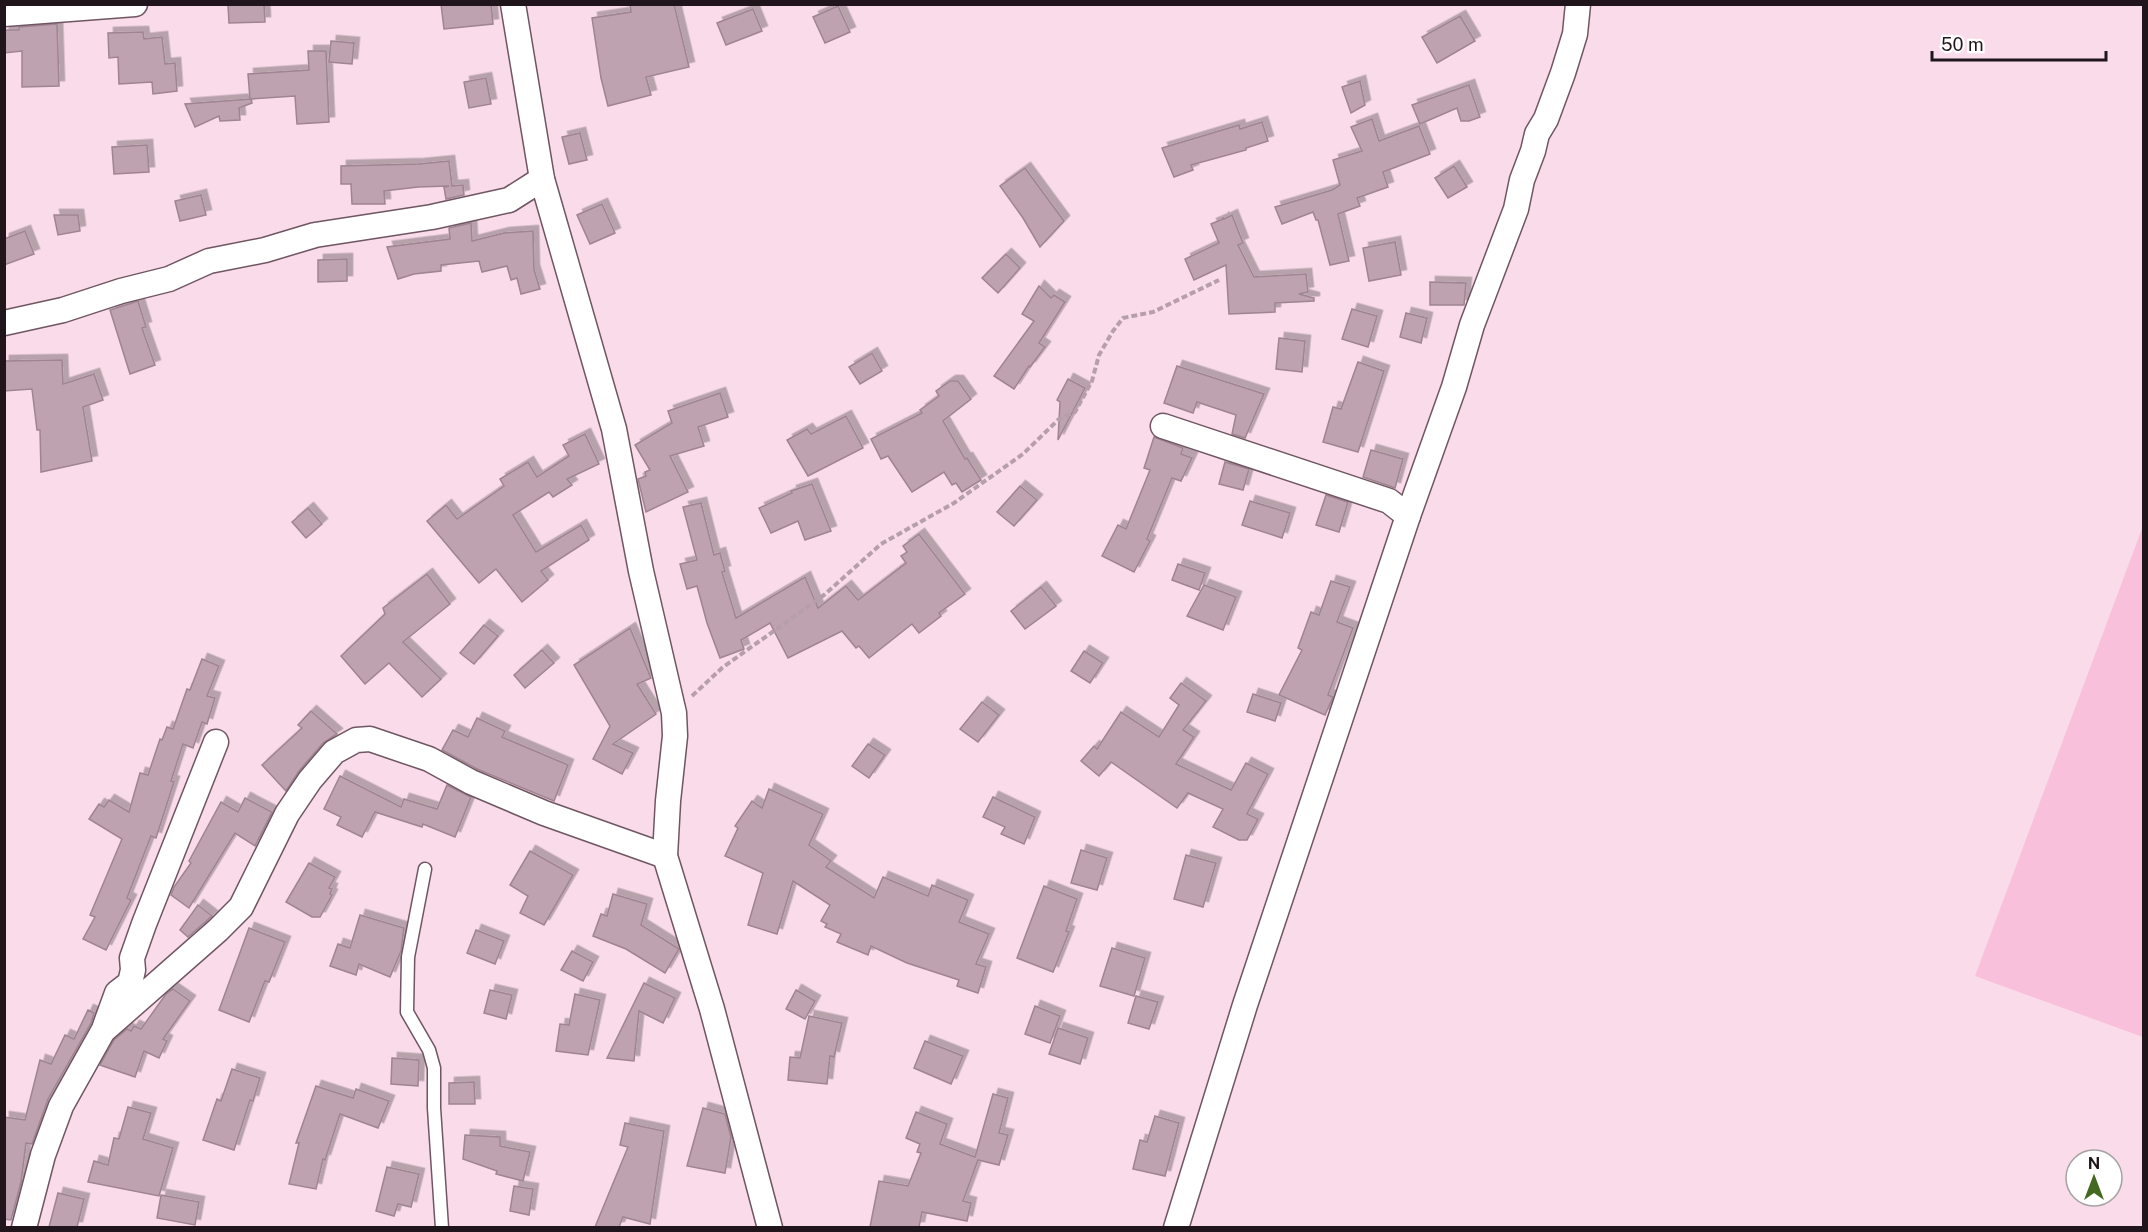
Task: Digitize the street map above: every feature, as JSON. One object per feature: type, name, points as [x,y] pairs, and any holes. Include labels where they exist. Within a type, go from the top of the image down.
[{"type":"street","points":[[4,14],[135,4]]},
{"type":"street","points":[[513,4],[542,179],[614,429],[641,571],[674,713],[675,736],[665,856],[712,1009],[770,1227]]},
{"type":"street","points":[[1176,1227],[1245,1005],[1408,516],[1454,387],[1472,325],[1516,209],[1522,180],[1537,134],[1546,119],[1563,73],[1575,34],[1578,4]]},
{"type":"street","points":[[4,323],[63,310],[121,291],[169,279],[208,261],[265,250],[315,235],[432,217],[508,200],[542,179]]},
{"type":"street","points":[[1163,426],[1389,501],[1408,516]]},
{"type":"street","points":[[103,1031],[241,907],[293,806],[333,752],[356,740],[370,739],[429,759],[471,782],[544,813],[665,856]]},
{"type":"street","points":[[24,1227],[43,1155],[61,1106],[103,1031],[117,993],[130,983],[133,970],[132,958],[144,924],[216,742]]},
{"type":"lane","points":[[425,869],[408,957],[407,1012],[429,1050],[434,1068],[434,1107],[442,1227]]},
{"type":"path","points":[[674,713],[722,668],[824,595],[881,544],[954,503],[1023,454],[1059,419],[1075,412],[1092,381],[1100,355],[1123,318],[1153,312],[1220,280]]},
{"type":"shaded area","points":[[2143,526],[2143,1037],[1975,976]]},
{"type":"building","points":[[264,4],[265,22],[229,23],[228,5]]},
{"type":"building","points":[[441,4],[491,4],[493,24],[444,29]]},
{"type":"building","points":[[630,4],[674,4],[689,67],[646,77],[651,95],[608,106],[601,78],[592,18],[631,12]]},
{"type":"building","points":[[838,6],[850,32],[825,43],[813,17]]},
{"type":"building","points":[[753,9],[762,31],[726,45],[717,23]]},
{"type":"building","points":[[1460,16],[1475,41],[1437,63],[1422,37]]},
{"type":"building","points":[[57,24],[59,86],[22,87],[22,51],[4,53],[4,30]]},
{"type":"building","points":[[143,32],[144,39],[162,37],[165,64],[175,63],[177,91],[153,94],[152,82],[119,84],[118,57],[109,58],[108,33]]},
{"type":"building","points":[[331,41],[354,43],[352,64],[329,62]]},
{"type":"building","points":[[308,51],[326,51],[329,122],[297,124],[295,96],[250,99],[248,74],[309,70]]},
{"type":"building","points":[[486,78],[491,104],[469,108],[464,82]]},
{"type":"building","points":[[1360,81],[1365,105],[1351,113],[1342,87]]},
{"type":"building","points":[[1469,85],[1480,117],[1461,121],[1457,108],[1420,124],[1412,105]]},
{"type":"building","points":[[251,99],[252,103],[239,108],[240,120],[220,121],[219,116],[195,127],[185,104]]},
{"type":"building","points":[[1372,119],[1379,141],[1419,126],[1430,154],[1383,172],[1388,187],[1357,198],[1360,206],[1338,214],[1349,261],[1330,265],[1318,220],[1313,212],[1282,224],[1275,207],[1332,190],[1340,185],[1333,160],[1362,151],[1351,127]]},
{"type":"building","points":[[1262,122],[1268,141],[1246,148],[1246,150],[1191,165],[1193,170],[1174,177],[1162,148],[1239,125],[1240,129]]},
{"type":"building","points":[[580,133],[587,160],[569,164],[562,137]]},
{"type":"building","points":[[147,145],[149,172],[114,174],[112,147]]},
{"type":"building","points":[[449,161],[452,186],[463,185],[464,195],[446,199],[444,187],[449,186],[418,187],[384,191],[385,204],[352,204],[351,184],[341,184],[341,166]]},
{"type":"building","points":[[1454,166],[1467,187],[1448,198],[1435,178]]},
{"type":"building","points":[[1025,168],[1064,221],[1040,247],[1000,186]]},
{"type":"building","points":[[201,195],[206,215],[180,221],[175,201]]},
{"type":"building","points":[[602,204],[615,233],[590,244],[577,215]]},
{"type":"building","points":[[54,215],[78,215],[80,231],[58,235]]},
{"type":"building","points":[[1232,215],[1243,243],[1238,245],[1254,277],[1306,274],[1308,292],[1299,294],[1314,298],[1314,301],[1275,303],[1275,312],[1229,314],[1226,265],[1194,280],[1185,259],[1219,243],[1211,224]]},
{"type":"building","points":[[471,223],[472,241],[504,233],[533,231],[534,270],[540,289],[521,294],[517,278],[511,280],[507,266],[482,272],[479,261],[441,265],[441,271],[414,274],[398,279],[387,247],[450,239],[449,228]]},
{"type":"building","points":[[25,231],[34,254],[4,265],[4,239]]},
{"type":"building","points":[[1395,242],[1401,275],[1369,281],[1363,248]]},
{"type":"building","points":[[1006,254],[1020,268],[998,293],[982,278]]},
{"type":"building","points":[[347,259],[347,281],[318,282],[318,260]]},
{"type":"building","points":[[1430,282],[1466,283],[1464,305],[1430,305]]},
{"type":"building","points":[[1039,286],[1051,298],[1054,295],[1065,302],[1039,343],[1045,347],[1014,389],[994,376],[1034,321],[1022,314]]},
{"type":"building","points":[[138,301],[146,327],[142,328],[155,365],[130,374],[110,310]]},
{"type":"building","points":[[1352,309],[1377,316],[1368,347],[1342,339]]},
{"type":"building","points":[[1406,313],[1427,318],[1421,343],[1400,337]]},
{"type":"building","points":[[1279,338],[1305,341],[1302,372],[1276,369]]},
{"type":"building","points":[[872,353],[882,371],[860,384],[849,367]]},
{"type":"building","points":[[62,360],[63,384],[94,374],[103,400],[83,407],[92,461],[41,472],[40,430],[37,430],[32,389],[4,391],[4,361]]},
{"type":"building","points":[[1358,362],[1384,371],[1358,452],[1323,442],[1333,407],[1341,409]]},
{"type":"building","points":[[1177,366],[1264,394],[1245,438],[1232,434],[1236,415],[1197,402],[1193,413],[1164,403]]},
{"type":"building","points":[[1068,379],[1085,388],[1058,440],[1060,402],[1057,400]]},
{"type":"building","points":[[950,381],[958,381],[971,399],[943,421],[965,459],[967,458],[981,480],[962,492],[956,483],[952,485],[944,472],[912,492],[888,456],[881,459],[871,439],[922,413],[920,410],[939,396],[936,391]]},
{"type":"building","points":[[720,393],[728,417],[698,427],[704,446],[670,456],[688,492],[646,512],[638,479],[646,476],[645,472],[650,470],[635,445],[672,423],[668,411]]},
{"type":"building","points":[[846,416],[863,448],[808,476],[787,440],[807,429],[811,434]]},
{"type":"building","points":[[585,434],[599,464],[567,479],[572,485],[553,497],[549,492],[513,515],[536,552],[581,525],[589,540],[541,571],[548,580],[522,602],[496,569],[479,583],[427,521],[446,505],[457,519],[504,486],[500,479],[528,462],[537,477],[569,456],[563,445]]},
{"type":"building","points":[[1154,437],[1183,448],[1181,454],[1192,458],[1181,481],[1172,478],[1147,539],[1150,541],[1134,572],[1102,556],[1118,525],[1126,529],[1150,470],[1144,468]]},
{"type":"building","points":[[1371,450],[1403,459],[1395,488],[1363,477]]},
{"type":"building","points":[[1225,462],[1249,469],[1243,490],[1219,484]]},
{"type":"building","points":[[812,484],[831,531],[805,540],[798,521],[771,533],[759,508],[792,493],[791,491]]},
{"type":"building","points":[[1020,486],[1037,500],[1014,526],[997,512]]},
{"type":"building","points":[[1326,495],[1348,502],[1339,532],[1316,525]]},
{"type":"building","points":[[1250,501],[1290,513],[1282,538],[1242,525]]},
{"type":"building","points":[[701,503],[714,555],[720,553],[725,571],[722,572],[736,618],[805,577],[818,608],[846,586],[858,600],[906,563],[901,556],[907,552],[903,546],[919,534],[965,594],[939,613],[941,616],[919,633],[912,624],[869,658],[859,646],[856,648],[842,631],[788,658],[770,623],[741,640],[744,649],[720,658],[697,586],[687,589],[680,564],[697,560],[683,507]]},
{"type":"building","points":[[308,508],[322,524],[306,538],[292,522]]},
{"type":"building","points":[[1178,564],[1205,573],[1199,590],[1172,580]]},
{"type":"building","points":[[427,574],[450,604],[403,642],[441,679],[422,697],[389,663],[365,684],[341,656],[385,614],[383,608]]},
{"type":"building","points":[[1331,581],[1350,587],[1337,622],[1353,628],[1328,695],[1333,697],[1325,715],[1279,695],[1302,650],[1298,648],[1311,612],[1319,615]]},
{"type":"building","points":[[1204,585],[1236,597],[1223,630],[1187,616]]},
{"type":"building","points":[[1041,587],[1056,606],[1025,629],[1011,611]]},
{"type":"building","points":[[484,625],[498,636],[474,664],[460,653]]},
{"type":"building","points":[[630,628],[651,678],[637,684],[656,714],[613,744],[633,753],[622,774],[593,759],[610,726],[574,665]]},
{"type":"building","points":[[542,650],[554,663],[525,688],[514,675]]},
{"type":"building","points":[[1084,651],[1103,663],[1090,683],[1071,671]]},
{"type":"building","points":[[202,659],[219,666],[207,696],[215,698],[207,724],[202,722],[193,748],[183,744],[171,781],[174,782],[156,838],[151,836],[127,898],[131,900],[106,950],[83,939],[95,917],[90,915],[122,839],[89,819],[99,804],[104,807],[109,800],[129,812],[140,773],[148,775],[160,739],[162,740],[167,727],[173,729],[187,689],[190,690]]},
{"type":"building","points":[[1181,683],[1206,701],[1183,730],[1194,737],[1176,764],[1231,790],[1246,763],[1268,774],[1247,814],[1258,819],[1247,840],[1239,840],[1213,827],[1223,809],[1188,793],[1177,808],[1111,762],[1099,776],[1081,761],[1094,746],[1097,749],[1121,712],[1159,737],[1179,705],[1170,698]]},
{"type":"building","points":[[1253,694],[1281,703],[1275,721],[1247,712]]},
{"type":"building","points":[[982,702],[999,715],[978,742],[960,729]]},
{"type":"building","points":[[311,711],[337,734],[323,743],[299,771],[286,791],[262,765],[302,728],[298,725]]},
{"type":"building","points":[[477,718],[505,731],[502,737],[568,765],[554,801],[477,769],[442,750],[453,730],[468,737]]},
{"type":"building","points":[[868,744],[885,755],[869,778],[852,766]]},
{"type":"building","points":[[340,776],[401,807],[404,799],[437,809],[447,785],[471,797],[455,837],[423,824],[422,827],[375,812],[362,837],[337,825],[341,817],[324,809]]},
{"type":"building","points":[[769,789],[823,814],[809,845],[831,861],[826,867],[874,898],[883,877],[928,896],[932,885],[968,900],[959,922],[989,934],[976,964],[986,967],[978,993],[957,986],[959,980],[907,963],[871,946],[868,955],[837,942],[841,934],[825,927],[827,924],[821,921],[830,905],[793,881],[777,934],[748,925],[763,873],[725,856],[738,828],[735,826],[752,801],[762,808]]},
{"type":"building","points":[[993,797],[1035,817],[1024,844],[1001,834],[1005,827],[983,817]]},
{"type":"building","points":[[245,798],[272,812],[255,846],[235,833],[189,908],[171,895],[174,887],[191,863],[189,861],[221,802],[238,812]]},
{"type":"building","points":[[1081,850],[1107,858],[1097,890],[1071,883]]},
{"type":"building","points":[[530,851],[573,875],[544,925],[520,913],[528,896],[510,885]]},
{"type":"building","points":[[1186,855],[1216,863],[1203,907],[1174,899]]},
{"type":"building","points":[[309,863],[335,877],[329,888],[332,889],[330,894],[332,895],[320,917],[312,917],[286,902]]},
{"type":"building","points":[[1044,886],[1077,899],[1066,931],[1069,932],[1053,972],[1017,958]]},
{"type":"building","points":[[613,894],[647,904],[641,925],[679,949],[665,973],[626,949],[593,936],[601,914],[607,916]]},
{"type":"building","points":[[198,905],[212,916],[188,937],[180,930]]},
{"type":"building","points":[[360,915],[404,928],[401,951],[390,977],[359,964],[356,975],[330,966],[338,944],[350,948]]},
{"type":"building","points":[[249,928],[285,942],[269,982],[265,981],[249,1022],[219,1010]]},
{"type":"building","points":[[476,930],[504,941],[495,964],[467,953]]},
{"type":"building","points":[[1112,948],[1145,958],[1134,996],[1100,986]]},
{"type":"building","points":[[572,951],[593,962],[583,981],[561,970]]},
{"type":"building","points":[[644,983],[675,998],[663,1023],[639,1011],[634,1061],[607,1058]]},
{"type":"building","points":[[173,989],[190,1001],[163,1039],[167,1041],[159,1058],[144,1051],[135,1077],[100,1065],[114,1040],[127,1029],[131,1031],[134,1026],[141,1029],[166,994]]},
{"type":"building","points":[[490,990],[512,995],[506,1019],[484,1013]]},
{"type":"building","points":[[796,990],[815,1001],[805,1019],[786,1009]]},
{"type":"building","points":[[575,994],[600,1000],[588,1055],[556,1051],[560,1024],[569,1025]]},
{"type":"building","points":[[1136,996],[1158,1002],[1149,1029],[1128,1023]]},
{"type":"building","points":[[1035,1006],[1060,1016],[1050,1043],[1025,1034]]},
{"type":"building","points":[[88,1010],[94,1013],[91,1023],[48,1099],[32,1144],[26,1143],[21,1182],[11,1220],[4,1219],[4,1117],[25,1120],[40,1060],[51,1064],[65,1035],[74,1039]]},
{"type":"building","points":[[809,1016],[842,1023],[834,1057],[830,1056],[827,1084],[788,1080],[790,1057],[800,1058]]},
{"type":"building","points":[[1058,1028],[1088,1038],[1080,1064],[1049,1054]]},
{"type":"building","points":[[925,1041],[963,1056],[951,1084],[914,1068]]},
{"type":"building","points":[[392,1058],[419,1060],[418,1086],[391,1084]]},
{"type":"building","points":[[232,1069],[260,1078],[253,1101],[250,1100],[234,1150],[203,1140],[217,1099],[221,1101]]},
{"type":"building","points":[[474,1082],[475,1104],[449,1104],[449,1083]]},
{"type":"building","points":[[316,1086],[353,1098],[356,1089],[389,1101],[378,1128],[340,1114],[325,1160],[323,1159],[316,1189],[289,1184],[299,1143],[296,1143]]},
{"type":"building","points":[[993,1094],[1008,1098],[999,1133],[1008,1135],[999,1165],[978,1160],[963,1201],[971,1203],[967,1221],[922,1212],[919,1227],[870,1227],[879,1181],[908,1186],[921,1153],[917,1152],[920,1144],[906,1138],[916,1112],[947,1124],[940,1144],[975,1157]]},
{"type":"building","points":[[128,1107],[151,1113],[143,1139],[173,1148],[159,1196],[88,1182],[94,1161],[108,1165],[114,1138],[119,1139]]},
{"type":"building","points":[[703,1108],[725,1114],[731,1137],[725,1173],[687,1166]]},
{"type":"building","points":[[1155,1116],[1179,1123],[1165,1176],[1133,1169],[1140,1140],[1147,1142]]},
{"type":"building","points":[[625,1123],[664,1131],[650,1224],[623,1217],[619,1227],[595,1227],[628,1147],[620,1145]]},
{"type":"building","points":[[465,1135],[500,1137],[500,1146],[530,1152],[523,1181],[496,1174],[497,1171],[463,1159]]},
{"type":"building","points":[[387,1167],[419,1174],[411,1207],[398,1204],[394,1216],[376,1211]]},
{"type":"building","points":[[514,1186],[533,1189],[529,1215],[510,1211]]},
{"type":"building","points":[[58,1193],[84,1199],[77,1227],[49,1227]]},
{"type":"building","points":[[161,1195],[199,1202],[195,1225],[157,1218]]}]
